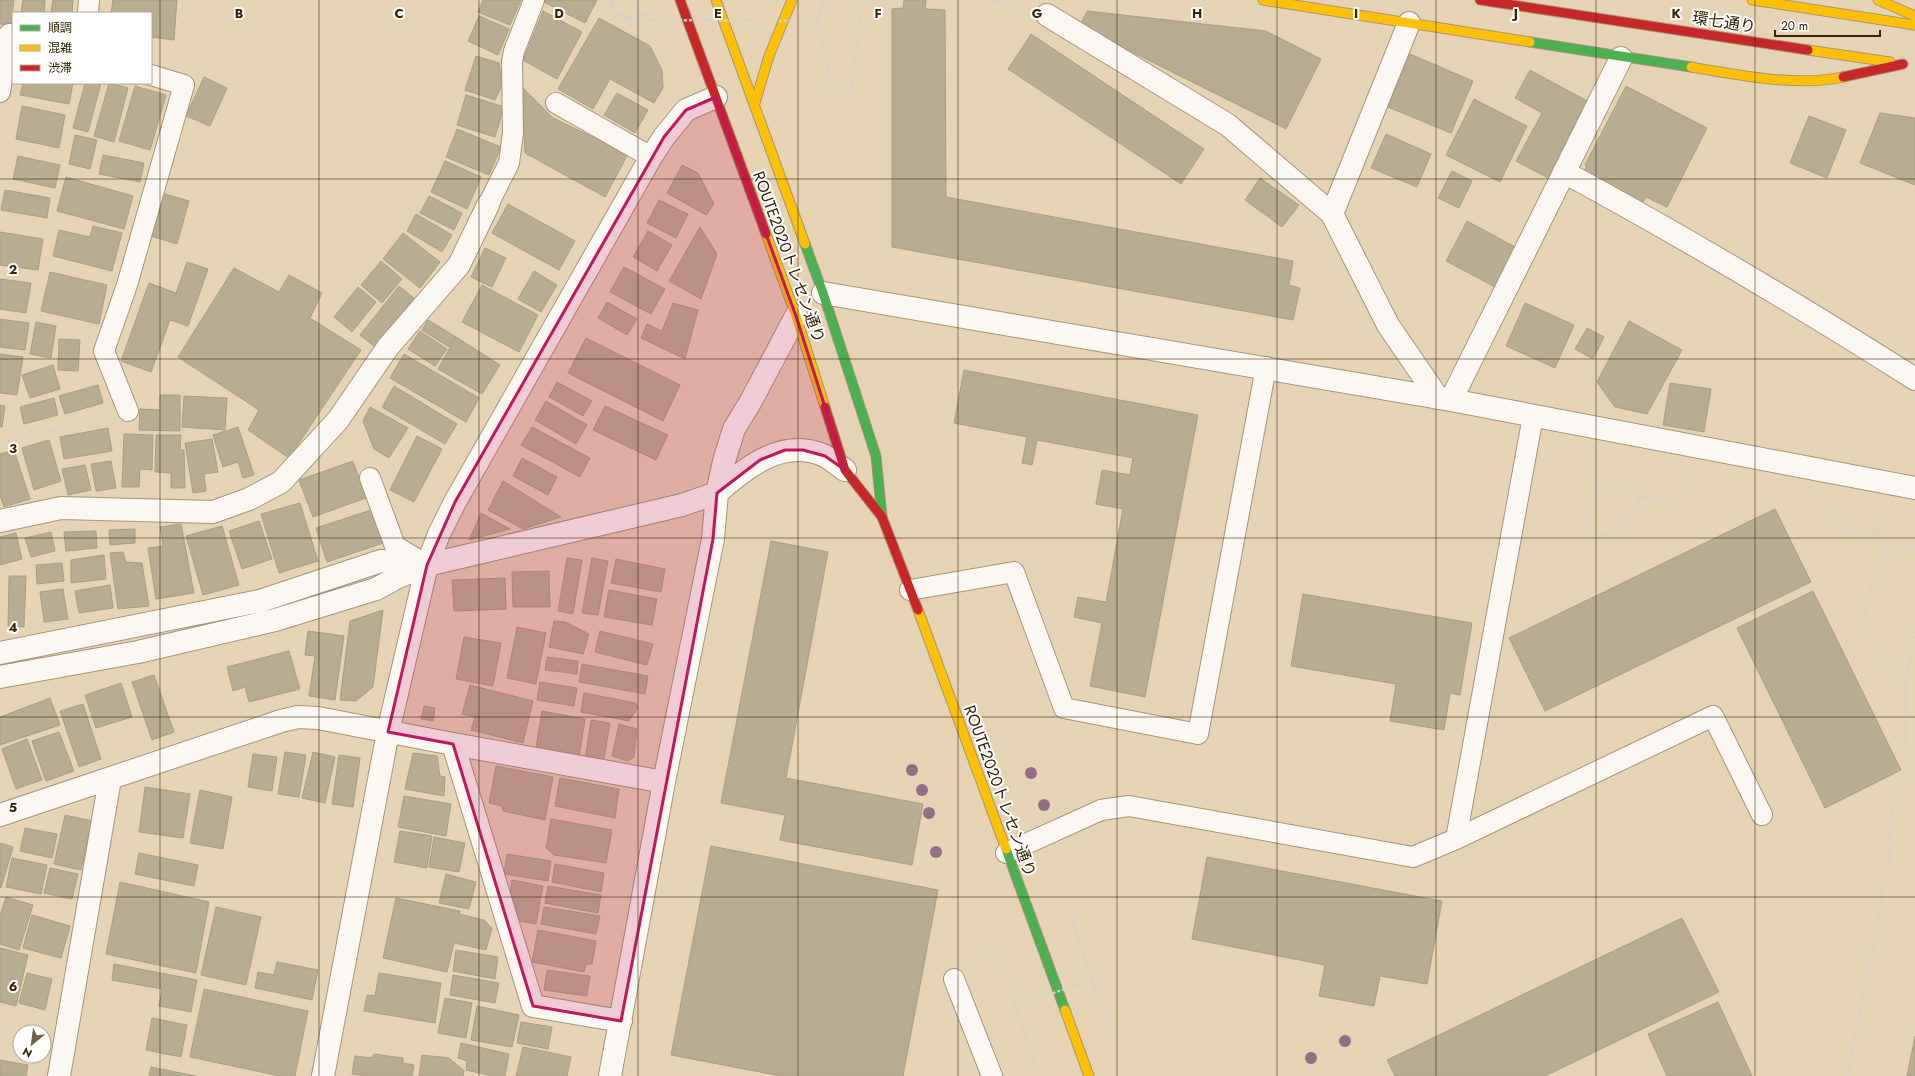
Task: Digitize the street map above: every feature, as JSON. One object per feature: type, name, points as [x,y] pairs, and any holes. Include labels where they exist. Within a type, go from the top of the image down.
[{"type":"main road","name":"ROUTE2020トレセン通り","points":[[680,0],[796,316],[845,470],[882,517]]},
{"type":"main road","name":"ROUTE2020トレセン通り","points":[[716,0],[755,103],[823,293],[876,456],[882,517],[1089,1076]]},
{"type":"main road","points":[[755,103],[769,56],[792,0]]},
{"type":"main road","points":[[1263,0],[1621,58],[1752,77],[1825,81],[1903,64]]},
{"type":"main road","name":"環七通り","points":[[1480,0],[1915,66]]},
{"type":"main road","name":"環七通り","points":[[1752,0],[1915,25]]},
{"type":"main road","points":[[1878,0],[1915,16]]},
{"type":"street","points":[[1047,15],[1228,125],[1332,214],[1388,325],[1444,399]]},
{"type":"street","points":[[1332,214],[1409,23]]},
{"type":"street","points":[[1444,399],[1564,172],[1621,58]]},
{"type":"street","points":[[323,1076],[388,732],[427,565],[439,534],[455,502],[651,157],[664,137],[686,110],[716,96]]},
{"type":"street","points":[[1564,172],[1652,219],[1808,311],[1915,379]]},
{"type":"street","points":[[0,521],[61,508],[214,512],[249,499],[281,482],[338,420],[388,347],[459,265],[488,205]]},
{"type":"street","points":[[823,293],[1266,367],[1915,488]]},
{"type":"street","points":[[610,1076],[664,782],[713,539],[717,492],[724,461],[734,429],[751,402],[796,316]]},
{"type":"street","points":[[0,678],[138,652],[275,620],[376,589],[398,576],[427,565],[682,505],[717,492],[736,475],[760,460],[785,450],[803,450],[824,456],[845,470]]},
{"type":"street","points":[[0,653],[260,601],[381,561],[427,565]]},
{"type":"street","points":[[0,816],[281,721],[298,717],[318,718],[664,782]]},
{"type":"street","points":[[453,744],[533,1006],[621,1021]]},
{"type":"street","points":[[59,1076],[110,779]]},
{"type":"lane","points":[[88,12],[89,0]]},
{"type":"lane","points":[[488,205],[509,163],[513,133],[512,62],[514,51],[534,0]]},
{"type":"lane","points":[[0,92],[8,34]]},
{"type":"lane","points":[[128,411],[104,351],[127,285],[184,85],[152,75]]},
{"type":"lane","points":[[556,103],[651,157]]},
{"type":"lane","points":[[910,590],[1014,572],[1064,708],[1198,734],[1266,367]]},
{"type":"lane","points":[[1456,839],[1533,416]]},
{"type":"lane","points":[[370,478],[395,546],[427,565]]},
{"type":"lane","points":[[1006,853],[1101,810],[1129,806],[1413,857],[1456,839],[1713,716],[1762,815]]},
{"type":"lane","points":[[954,979],[992,1076]]},
{"type":"path","points":[[611,0],[610,4],[612,10],[625,18],[656,13]]},
{"type":"path","points":[[611,0],[615,13],[625,20],[818,21]]},
{"type":"path","points":[[633,0],[640,15]]},
{"type":"path","points":[[833,7],[821,0],[818,21],[831,82],[850,96],[861,10],[870,0]]},
{"type":"path","points":[[0,446],[48,430],[101,417]]},
{"type":"path","points":[[1594,451],[1597,488],[1586,511],[1588,524],[1597,533],[1612,536],[1621,529],[1640,498]]},
{"type":"path","points":[[1597,488],[1617,483],[1631,488],[1640,498],[1677,499],[1686,484],[1689,470]]},
{"type":"path","points":[[1820,495],[1831,519],[1844,529],[1862,532],[1876,530],[1893,508]]},
{"type":"path","points":[[1876,530],[1888,553]]},
{"type":"path","points":[[1906,681],[1864,632],[1865,611],[1872,583],[1888,553],[1915,545]]},
{"type":"path","points":[[1848,1076],[1852,1048],[1878,924],[1882,886],[1887,870],[1890,852],[1890,826],[1896,796],[1904,776],[1906,681],[1915,632]]},
{"type":"path","points":[[1076,914],[1072,922],[1112,1034],[1122,1041]]},
{"type":"path","points":[[988,947],[995,951],[1036,1062],[1033,1069]]},
{"type":"path","points":[[1015,1007],[1092,978]]},
{"type":"highlighted area","points":[[716,97],[796,316],[845,470],[825,456],[803,450],[785,450],[760,460],[717,493],[713,539],[621,1021],[533,1006],[453,744],[388,732],[427,565],[455,502],[664,137],[686,110]]},
{"type":"building","points":[[0,0],[14,0],[11,25],[0,24]]},
{"type":"building","points":[[23,0],[45,0],[44,12],[21,12]]},
{"type":"building","points":[[53,0],[73,0],[72,12],[51,12]]},
{"type":"building","points":[[113,0],[177,0],[174,40],[152,37],[152,12],[111,12]]},
{"type":"building","points":[[483,0],[521,0],[510,25],[478,12]]},
{"type":"building","points":[[540,0],[597,0],[585,23]]},
{"type":"building","points":[[904,0],[926,0],[925,9],[945,10],[946,197],[1293,261],[1289,285],[1300,288],[1293,320],[892,247],[892,9],[903,8]]},
{"type":"building","points":[[543,11],[582,32],[557,79],[523,60]]},
{"type":"building","points":[[1087,11],[1266,31],[1321,59],[1286,129],[1080,26]]},
{"type":"building","points":[[479,16],[509,29],[498,55],[468,41]]},
{"type":"building","points":[[599,18],[650,46],[662,70],[663,88],[654,103],[610,79],[593,109],[558,89]]},
{"type":"building","points":[[1031,34],[1204,149],[1181,184],[1008,69]]},
{"type":"building","points":[[1410,54],[1473,81],[1451,133],[1388,107]]},
{"type":"building","points":[[476,56],[499,63],[502,85],[495,100],[465,90]]},
{"type":"building","points":[[1530,70],[1591,103],[1550,179],[1516,161],[1542,113],[1515,98]]},
{"type":"building","points":[[204,77],[227,88],[210,126],[186,116]]},
{"type":"building","points":[[23,84],[73,84],[69,104],[20,95]]},
{"type":"building","points":[[85,84],[101,84],[88,132],[73,128]]},
{"type":"building","points":[[109,84],[128,88],[114,142],[94,136]]},
{"type":"building","points":[[135,86],[166,95],[150,150],[119,141]]},
{"type":"building","points":[[1626,86],[1707,128],[1667,207],[1646,197],[1641,205],[1582,174],[1587,166],[1585,165]]},
{"type":"building","points":[[522,87],[553,118],[628,154],[605,197],[525,153]]},
{"type":"building","points":[[617,93],[648,110],[635,133],[604,115]]},
{"type":"building","points":[[466,95],[504,107],[495,137],[457,125]]},
{"type":"building","points":[[1474,99],[1527,126],[1500,182],[1446,155]]},
{"type":"building","points":[[22,106],[65,115],[59,148],[16,139]]},
{"type":"building","points":[[1880,113],[1915,118],[1915,185],[1860,163]]},
{"type":"building","points":[[1809,116],[1846,130],[1827,178],[1790,163]]},
{"type":"building","points":[[457,129],[501,147],[489,175],[446,157]]},
{"type":"building","points":[[1386,134],[1431,154],[1417,187],[1371,168]]},
{"type":"building","points":[[75,135],[97,140],[90,169],[69,164]]},
{"type":"building","points":[[103,155],[144,163],[140,182],[99,174]]},
{"type":"building","points":[[18,156],[60,165],[55,188],[13,179]]},
{"type":"building","points":[[445,161],[481,177],[467,209],[431,192]]},
{"type":"building","points":[[682,165],[698,173],[714,204],[706,215],[667,193]]},
{"type":"building","points":[[1452,171],[1472,181],[1459,208],[1438,198]]},
{"type":"building","points":[[66,177],[133,196],[124,229],[57,211]]},
{"type":"building","points":[[1260,178],[1299,205],[1282,227],[1245,200]]},
{"type":"building","points":[[5,190],[50,198],[47,218],[1,210]]},
{"type":"building","points":[[165,194],[189,201],[177,244],[151,236]]},
{"type":"building","points":[[429,196],[462,213],[454,230],[420,213]]},
{"type":"building","points":[[659,200],[688,214],[676,238],[647,223]]},
{"type":"building","points":[[508,204],[575,241],[559,270],[492,233]]},
{"type":"building","points":[[416,214],[452,235],[442,252],[407,231]]},
{"type":"building","points":[[1467,221],[1515,247],[1495,287],[1446,261]]},
{"type":"building","points":[[93,226],[122,233],[112,271],[53,256],[59,230],[90,237]]},
{"type":"building","points":[[700,227],[717,254],[701,299],[669,281]]},
{"type":"building","points":[[648,231],[672,245],[657,271],[633,257]]},
{"type":"building","points":[[0,232],[43,239],[38,270],[0,265]]},
{"type":"building","points":[[403,233],[440,262],[420,288],[383,259]]},
{"type":"building","points":[[485,248],[506,258],[492,287],[471,277]]},
{"type":"building","points":[[381,261],[402,279],[382,303],[361,285]]},
{"type":"building","points":[[187,262],[208,269],[188,326],[170,320],[151,372],[121,361],[149,283],[176,293]]},
{"type":"building","points":[[624,267],[665,289],[651,314],[610,292]]},
{"type":"building","points":[[234,268],[279,292],[289,275],[322,293],[310,318],[361,350],[289,458],[248,430],[259,410],[178,357]]},
{"type":"building","points":[[534,271],[557,285],[541,312],[518,299]]},
{"type":"building","points":[[50,272],[107,285],[99,324],[41,311]]},
{"type":"building","points":[[0,279],[31,283],[26,313],[0,309]]},
{"type":"building","points":[[482,285],[538,315],[519,352],[462,322]]},
{"type":"building","points":[[399,286],[414,298],[375,347],[360,335]]},
{"type":"building","points":[[358,287],[376,302],[352,332],[334,317]]},
{"type":"building","points":[[607,302],[637,319],[627,335],[598,318]]},
{"type":"building","points":[[673,303],[698,310],[685,359],[641,338],[647,324],[662,331]]},
{"type":"building","points":[[1525,303],[1574,325],[1555,368],[1506,346]]},
{"type":"building","points":[[0,319],[29,323],[25,350],[0,347]]},
{"type":"building","points":[[428,320],[456,337],[449,347],[422,330]]},
{"type":"building","points":[[1629,321],[1682,350],[1647,414],[1615,407],[1597,382]]},
{"type":"building","points":[[36,322],[56,326],[51,358],[30,354]]},
{"type":"building","points":[[1587,328],[1604,337],[1593,359],[1575,349]]},
{"type":"building","points":[[420,331],[447,349],[435,366],[408,349]]},
{"type":"building","points":[[456,337],[500,365],[482,394],[438,369]]},
{"type":"building","points":[[586,338],[680,385],[663,421],[568,373]]},
{"type":"building","points":[[59,339],[80,340],[78,371],[58,370]]},
{"type":"building","points":[[0,354],[23,357],[17,395],[0,393]]},
{"type":"building","points":[[404,354],[479,398],[466,422],[390,378]]},
{"type":"building","points":[[53,365],[60,389],[30,398],[22,375]]},
{"type":"building","points":[[964,370],[1198,415],[1145,697],[1090,686],[1102,623],[1074,617],[1078,597],[1106,602],[1123,509],[1096,504],[1102,470],[1130,475],[1133,458],[1037,440],[1032,465],[1022,463],[1027,437],[954,423]]},
{"type":"building","points":[[557,382],[592,401],[583,416],[549,397]]},
{"type":"building","points":[[1670,383],[1711,389],[1704,432],[1663,425]]},
{"type":"building","points":[[98,385],[103,403],[65,414],[59,396]]},
{"type":"building","points":[[394,386],[457,424],[445,444],[382,407]]},
{"type":"building","points":[[160,395],[180,395],[180,431],[139,430],[140,409],[160,410]]},
{"type":"building","points":[[184,396],[227,398],[225,430],[182,427]]},
{"type":"building","points":[[54,398],[58,415],[24,424],[20,407]]},
{"type":"building","points":[[546,401],[587,425],[576,444],[535,420]]},
{"type":"building","points":[[0,405],[5,406],[2,427],[0,427]]},
{"type":"building","points":[[605,406],[668,435],[656,460],[593,430]]},
{"type":"building","points":[[370,407],[408,428],[389,458],[374,449],[363,421]]},
{"type":"building","points":[[238,427],[254,475],[243,478],[238,462],[223,467],[213,435]]},
{"type":"building","points":[[532,427],[590,458],[580,477],[521,445]]},
{"type":"building","points":[[108,428],[112,451],[64,459],[60,437]]},
{"type":"building","points":[[124,434],[153,435],[152,470],[140,469],[139,487],[122,487]]},
{"type":"building","points":[[156,435],[181,435],[180,450],[184,450],[185,488],[171,488],[171,473],[155,472]]},
{"type":"building","points":[[417,436],[442,449],[414,502],[390,490]]},
{"type":"building","points":[[212,439],[218,472],[204,474],[206,491],[193,493],[185,443]]},
{"type":"building","points":[[49,440],[61,481],[34,490],[22,448]]},
{"type":"building","points":[[14,450],[30,499],[4,507],[0,495],[0,454]]},
{"type":"building","points":[[522,458],[557,477],[548,495],[513,476]]},
{"type":"building","points":[[111,461],[116,488],[96,491],[91,464]]},
{"type":"building","points":[[353,461],[366,498],[313,517],[299,480]]},
{"type":"building","points":[[85,465],[91,490],[68,495],[62,469]]},
{"type":"building","points":[[503,481],[561,517],[523,529],[488,510]]},
{"type":"building","points":[[300,503],[318,561],[279,573],[261,514]]},
{"type":"building","points":[[1775,509],[1811,582],[1545,711],[1509,638]]},
{"type":"building","points":[[371,510],[383,543],[327,562],[316,528]]},
{"type":"building","points":[[481,513],[510,529],[469,540]]},
{"type":"building","points":[[259,521],[272,559],[242,569],[229,531]]},
{"type":"building","points":[[181,524],[194,593],[156,599],[148,548],[163,546],[160,527]]},
{"type":"building","points":[[222,526],[239,585],[203,595],[186,536]]},
{"type":"building","points":[[135,529],[135,543],[110,545],[109,530]]},
{"type":"building","points":[[96,531],[97,548],[66,551],[64,532]]},
{"type":"building","points":[[51,532],[55,551],[31,557],[25,538]]},
{"type":"building","points":[[16,533],[22,559],[0,565],[0,537]]},
{"type":"building","points":[[771,541],[828,552],[786,778],[923,804],[912,865],[780,840],[785,815],[721,803]]},
{"type":"building","points":[[123,552],[126,562],[142,563],[149,606],[118,609],[110,553]]},
{"type":"building","points":[[104,555],[106,579],[71,583],[71,560]]},
{"type":"building","points":[[567,558],[582,560],[573,614],[558,611]]},
{"type":"building","points":[[592,558],[608,561],[598,615],[582,613]]},
{"type":"building","points":[[616,559],[665,569],[661,592],[611,583]]},
{"type":"building","points":[[62,563],[64,581],[37,584],[36,565]]},
{"type":"building","points":[[549,571],[550,607],[513,607],[512,572]]},
{"type":"building","points":[[9,576],[26,576],[24,627],[8,626]]},
{"type":"building","points":[[505,578],[506,609],[454,611],[452,580]]},
{"type":"building","points":[[110,585],[113,608],[79,613],[75,591]]},
{"type":"building","points":[[63,589],[68,619],[44,622],[40,592]]},
{"type":"building","points":[[609,590],[657,599],[652,625],[604,617]]},
{"type":"building","points":[[1813,591],[1901,770],[1825,808],[1737,628]]},
{"type":"building","points":[[1303,594],[1472,623],[1460,695],[1450,693],[1444,730],[1390,721],[1396,684],[1291,666]]},
{"type":"building","points":[[383,610],[373,687],[356,701],[340,700],[350,621]]},
{"type":"building","points":[[554,621],[565,622],[589,634],[583,654],[549,647]]},
{"type":"building","points":[[517,627],[546,633],[536,684],[507,678]]},
{"type":"building","points":[[308,631],[344,636],[335,700],[309,696],[315,656],[305,655]]},
{"type":"building","points":[[600,631],[653,644],[647,665],[595,652]]},
{"type":"building","points":[[464,637],[501,643],[493,686],[456,679]]},
{"type":"building","points":[[289,651],[300,689],[249,702],[245,687],[233,691],[227,667]]},
{"type":"building","points":[[547,657],[578,661],[577,674],[545,670]]},
{"type":"building","points":[[582,664],[648,676],[645,694],[579,682]]},
{"type":"building","points":[[154,675],[174,732],[152,740],[132,682]]},
{"type":"building","points":[[540,682],[577,688],[574,706],[537,700]]},
{"type":"building","points":[[121,683],[132,717],[96,728],[85,695]]},
{"type":"building","points":[[470,685],[533,701],[523,743],[471,730],[475,717],[462,714]]},
{"type":"building","points":[[584,693],[636,703],[638,708],[629,721],[581,712]]},
{"type":"building","points":[[50,698],[60,725],[0,745],[0,717]]},
{"type":"building","points":[[83,704],[101,759],[79,767],[60,711]]},
{"type":"building","points":[[424,706],[435,708],[433,721],[421,719]]},
{"type":"building","points":[[542,711],[585,719],[579,757],[536,748]]},
{"type":"building","points":[[591,720],[610,723],[603,764],[585,761]]},
{"type":"building","points":[[619,724],[637,729],[634,757],[628,761],[612,756]]},
{"type":"building","points":[[59,732],[74,771],[46,781],[32,741]]},
{"type":"building","points":[[27,739],[42,780],[16,789],[2,749]]},
{"type":"building","points":[[285,752],[306,755],[299,797],[278,794]]},
{"type":"building","points":[[313,752],[335,757],[325,803],[302,798]]},
{"type":"building","points":[[413,753],[437,756],[440,776],[445,777],[444,796],[405,789]]},
{"type":"building","points":[[253,754],[277,757],[272,791],[248,787]]},
{"type":"building","points":[[339,755],[360,758],[353,807],[332,804]]},
{"type":"building","points":[[496,766],[553,777],[545,820],[503,811],[502,806],[489,803]]},
{"type":"building","points":[[560,778],[619,789],[615,818],[555,806]]},
{"type":"building","points":[[145,787],[190,794],[183,838],[139,832]]},
{"type":"building","points":[[200,790],[232,797],[223,849],[190,843]]},
{"type":"building","points":[[404,796],[451,804],[446,836],[398,827]]},
{"type":"building","points":[[65,815],[92,821],[81,870],[54,864]]},
{"type":"building","points":[[551,819],[612,830],[606,863],[554,855],[546,848]]},
{"type":"building","points":[[25,828],[57,834],[52,858],[20,851]]},
{"type":"building","points":[[400,831],[432,836],[427,868],[394,862]]},
{"type":"building","points":[[434,837],[465,843],[459,872],[429,867]]},
{"type":"building","points":[[0,843],[13,847],[1,888],[0,887]]},
{"type":"building","points":[[711,846],[938,890],[903,1076],[781,1076],[671,1055]]},
{"type":"building","points":[[139,853],[198,865],[194,886],[135,874]]},
{"type":"building","points":[[507,854],[551,861],[548,881],[504,874]]},
{"type":"building","points":[[1207,857],[1442,901],[1427,984],[1380,976],[1374,1006],[1319,996],[1325,965],[1192,939]]},
{"type":"building","points":[[12,858],[47,865],[41,894],[6,887]]},
{"type":"building","points":[[555,864],[604,873],[601,892],[552,882]]},
{"type":"building","points":[[50,868],[78,874],[72,899],[44,893]]},
{"type":"building","points":[[446,874],[476,882],[469,909],[439,903]]},
{"type":"building","points":[[512,880],[543,886],[536,924],[518,921],[510,897]]},
{"type":"building","points":[[120,882],[209,902],[196,973],[106,954]]},
{"type":"building","points":[[548,886],[601,895],[598,913],[545,903]]},
{"type":"building","points":[[6,897],[33,905],[19,950],[0,944],[0,916]]},
{"type":"building","points":[[396,898],[460,911],[459,914],[484,920],[492,928],[486,950],[454,943],[447,972],[383,958]]},
{"type":"building","points":[[216,907],[261,917],[246,985],[201,975]]},
{"type":"building","points":[[544,907],[600,916],[596,934],[541,924]]},
{"type":"building","points":[[32,915],[70,926],[61,958],[23,948]]},
{"type":"building","points":[[1682,918],[1719,992],[1545,1076],[1395,1076],[1387,1060]]},
{"type":"building","points":[[538,930],[596,941],[592,964],[586,964],[584,972],[532,962]]},
{"type":"building","points":[[0,948],[28,955],[16,1006],[0,1002]]},
{"type":"building","points":[[456,950],[498,957],[495,979],[453,971]]},
{"type":"building","points":[[277,962],[318,970],[312,1000],[255,988],[258,972],[274,975]]},
{"type":"building","points":[[114,964],[197,980],[191,1012],[159,1006],[162,989],[112,980]]},
{"type":"building","points":[[547,970],[590,976],[587,996],[544,990]]},
{"type":"building","points":[[27,973],[52,979],[45,1010],[19,1003]]},
{"type":"building","points":[[379,973],[441,983],[435,1023],[364,1011],[367,995],[375,996]]},
{"type":"building","points":[[453,975],[499,983],[495,1003],[450,995]]},
{"type":"building","points":[[204,989],[308,1011],[295,1076],[280,1076],[190,1057]]},
{"type":"building","points":[[445,998],[472,1003],[466,1038],[438,1033]]},
{"type":"building","points":[[1718,1002],[1752,1076],[1667,1076],[1648,1034]]},
{"type":"building","points":[[477,1006],[519,1015],[512,1047],[471,1040]]},
{"type":"building","points":[[152,1018],[187,1025],[181,1057],[146,1050]]},
{"type":"building","points":[[521,1022],[552,1027],[548,1049],[517,1043]]},
{"type":"building","points":[[1915,1036],[1915,1076],[1907,1076]]},
{"type":"building","points":[[461,1043],[509,1054],[505,1076],[492,1076],[466,1070],[467,1061],[458,1058]]},
{"type":"building","points":[[523,1047],[571,1057],[567,1076],[516,1076]]},
{"type":"building","points":[[374,1054],[403,1058],[403,1063],[414,1065],[412,1076],[366,1076],[352,1074],[355,1056],[371,1058]]},
{"type":"building","points":[[422,1055],[449,1058],[464,1071],[463,1076],[419,1076]]},
{"type":"building","points":[[0,1060],[12,1062],[12,1064],[28,1065],[26,1076],[0,1076]]},
{"type":"building","points":[[151,1067],[196,1076],[149,1076]]},
{"type":"traffic: fast","points":[[1530,42],[1691,67]]},
{"type":"traffic: fast","points":[[805,244],[823,293],[876,456],[882,517]]},
{"type":"traffic: fast","points":[[1006,849],[1065,1010]]},
{"type":"traffic: slow","points":[[716,0],[805,244]]},
{"type":"traffic: slow","points":[[755,103],[769,56],[792,0]]},
{"type":"traffic: slow","points":[[1263,0],[1530,42]]},
{"type":"traffic: slow","points":[[1752,0],[1915,25]]},
{"type":"traffic: slow","points":[[1878,0],[1915,16]]},
{"type":"traffic: slow","points":[[1808,50],[1890,62]]},
{"type":"traffic: slow","points":[[1691,67],[1767,79],[1807,81],[1843,77]]},
{"type":"traffic: slow","points":[[766,234],[796,316],[825,407]]},
{"type":"traffic: slow","points":[[918,610],[1006,849]]},
{"type":"traffic: slow","points":[[1065,1010],[1089,1076]]},
{"type":"traffic: jam","points":[[680,0],[766,234]]},
{"type":"traffic: jam","points":[[1480,0],[1808,50]]},
{"type":"traffic: jam","points":[[1843,77],[1903,64]]},
{"type":"traffic: jam","points":[[825,407],[845,470],[882,517],[918,610]]}]
